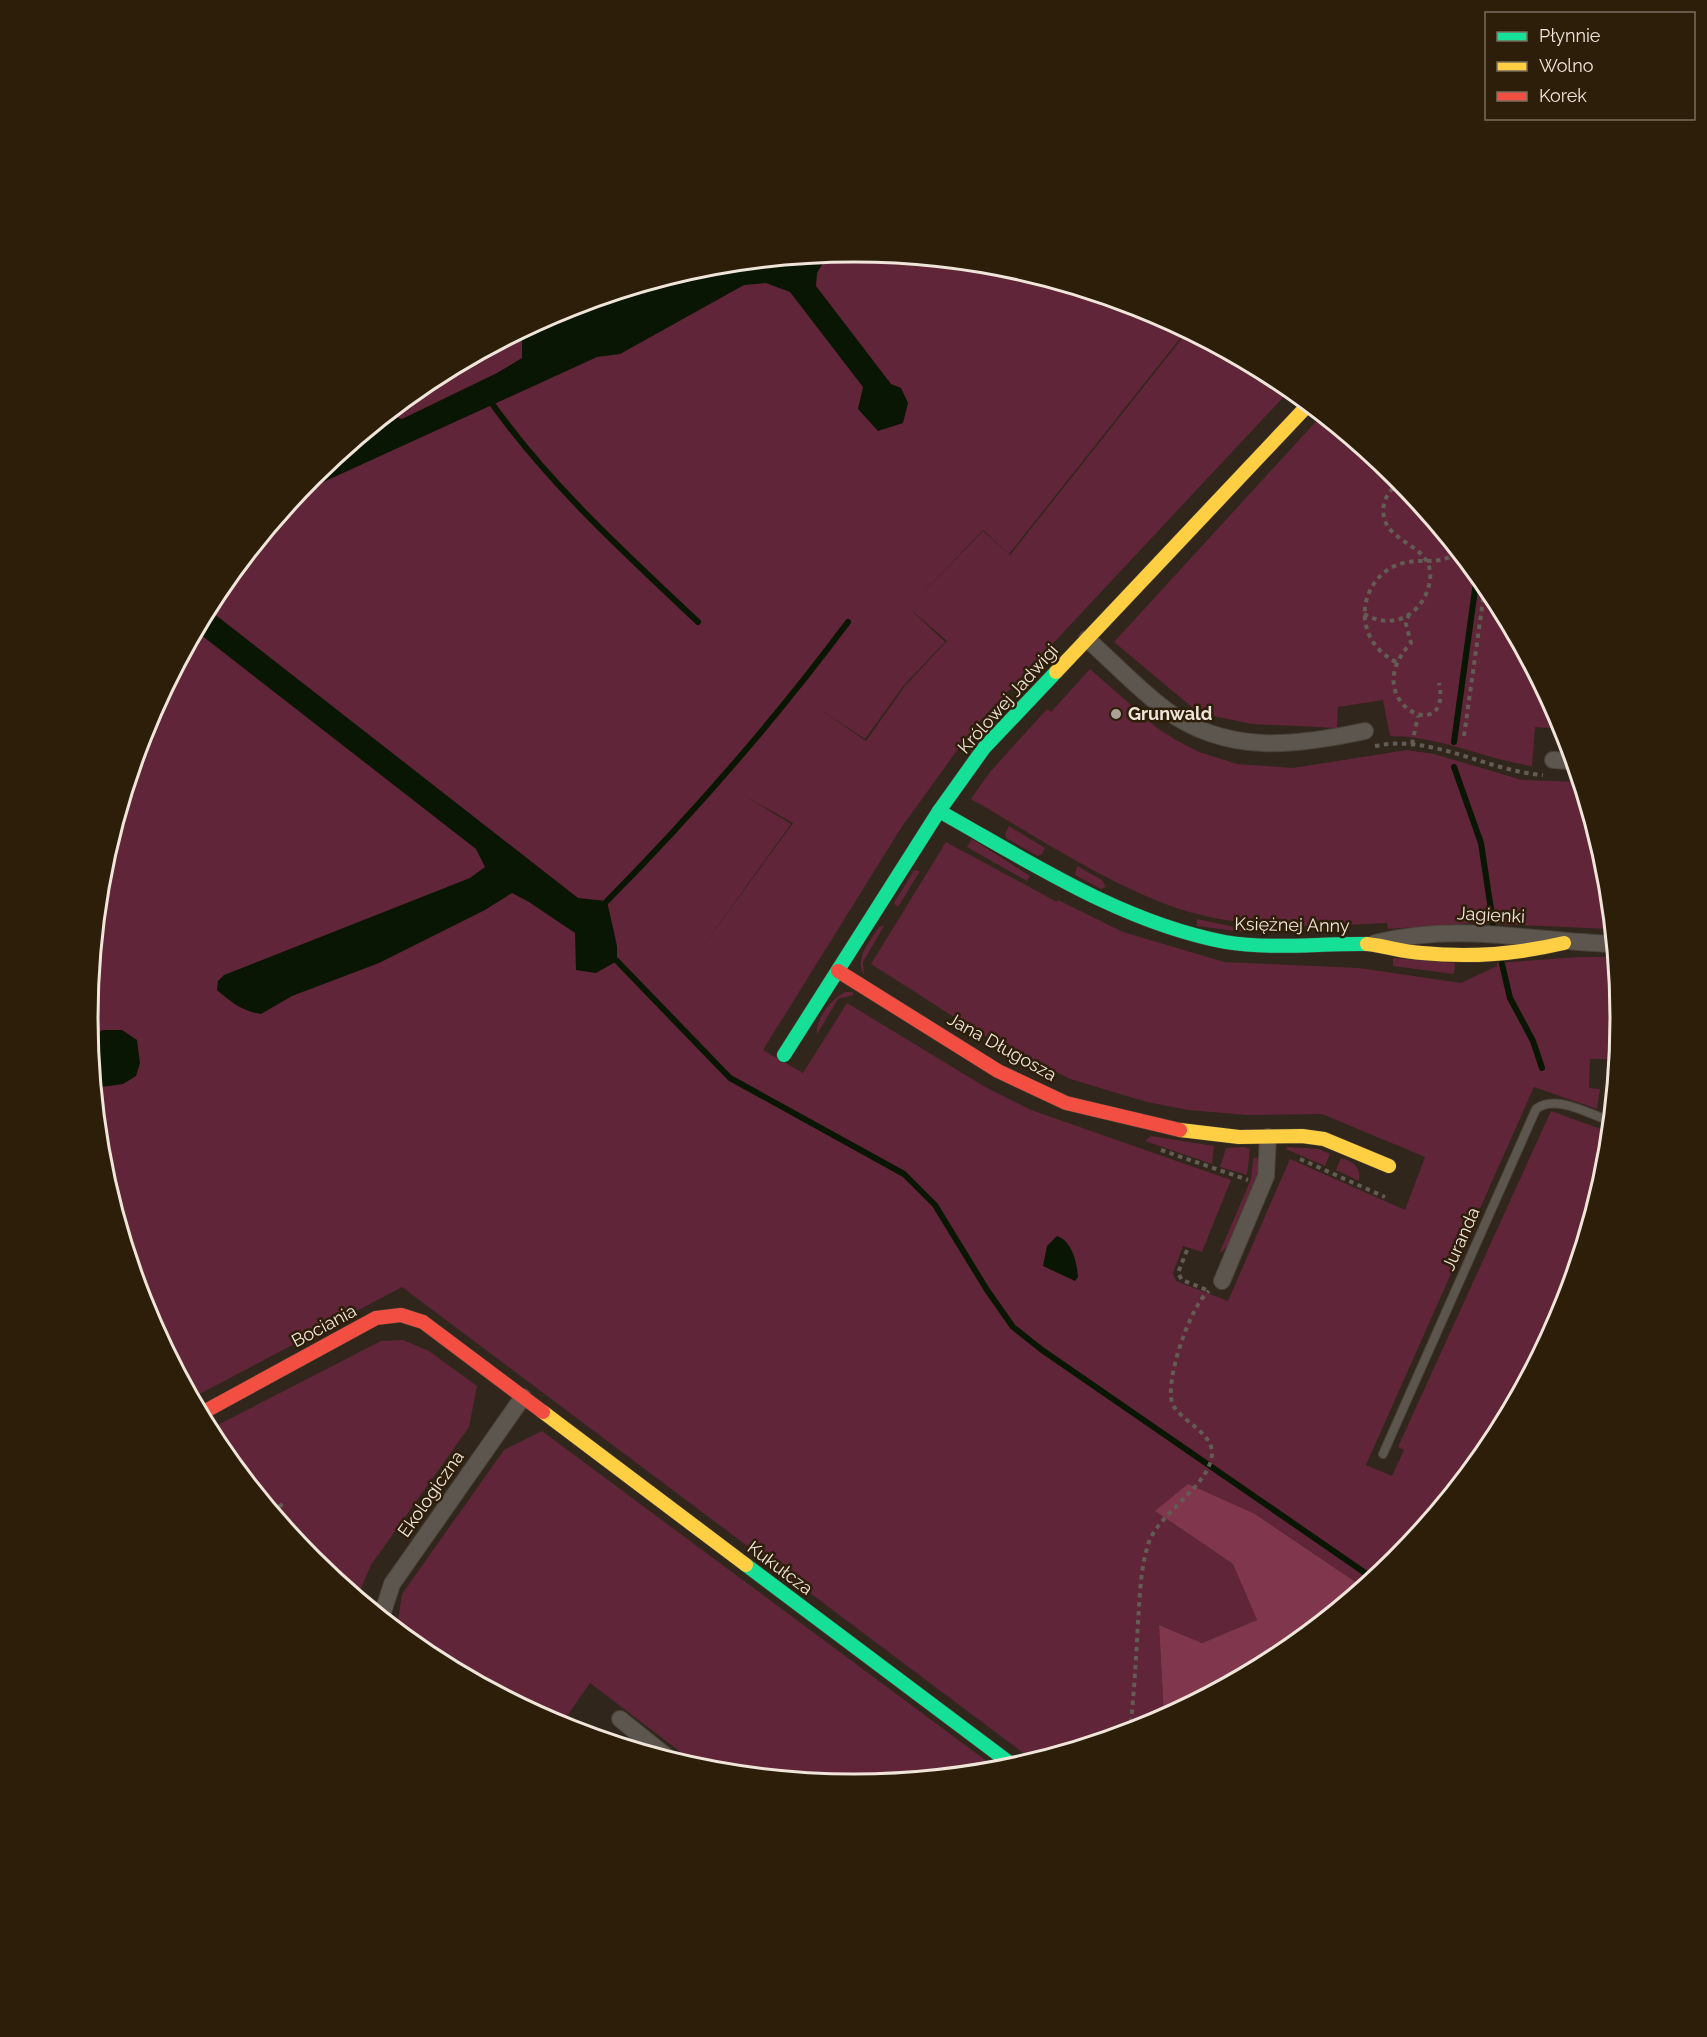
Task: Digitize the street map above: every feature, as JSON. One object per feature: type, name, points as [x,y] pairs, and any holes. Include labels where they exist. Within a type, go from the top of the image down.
[{"type":"street","name":"Królowej Jadwigi","points":[[784,1055],[939,811],[984,748],[1303,411]]},
{"type":"street","points":[[1087,639],[1167,710],[1186,722],[1221,738],[1286,745],[1365,731]]},
{"type":"street","points":[[1553,760],[1564,761]]},
{"type":"street","name":"Księżnej Anny","points":[[939,811],[1099,899],[1189,935],[1266,946],[1368,944],[1402,951],[1477,956],[1514,954],[1564,942]]},
{"type":"street","name":"Jagienki","points":[[1368,944],[1402,936],[1475,932],[1564,942],[1605,944]]},
{"type":"street","name":"Jana Długosza","points":[[838,971],[998,1071],[1066,1103],[1161,1128],[1203,1134],[1302,1136],[1324,1139],[1389,1166]]},
{"type":"street","points":[[1216,1286],[1266,1176],[1268,1137]]},
{"type":"street","name":"Bociania","points":[[207,1410],[376,1318],[401,1315],[423,1323],[523,1397]]},
{"type":"street","name":"Ekologiczna","points":[[384,1610],[392,1584],[523,1397]]},
{"type":"street","name":"Kukułcza","points":[[523,1397],[1005,1759]]},
{"type":"street","points":[[620,1719],[657,1749]]},
{"type":"lane","name":"Juranda","points":[[1383,1454],[1536,1110],[1544,1103],[1554,1102],[1603,1119]]},
{"type":"path","points":[[1364,614],[1390,621],[1416,609],[1427,592],[1429,582],[1426,562],[1415,547],[1398,538],[1386,525],[1383,516],[1385,498],[1394,490]]},
{"type":"path","points":[[1396,662],[1373,643],[1364,614],[1368,594],[1379,577],[1396,565],[1446,559],[1451,556]]},
{"type":"path","points":[[1464,736],[1483,600]]},
{"type":"path","points":[[1409,614],[1406,624],[1411,643],[1396,662],[1394,672],[1396,693],[1401,703],[1418,716],[1428,715],[1437,710],[1442,697],[1439,683]]},
{"type":"path","points":[[1412,744],[1418,716]]},
{"type":"path","points":[[1131,1722],[1141,1574],[1148,1543],[1159,1525],[1200,1479],[1212,1455],[1211,1442],[1173,1405],[1169,1389],[1172,1371],[1201,1297],[1216,1286]]},
{"type":"path","points":[[277,1507],[283,1504]]},
{"type":"shaded area","points":[[854,262],[903,264],[1001,277],[1049,288],[1097,303],[1181,337],[1009,554],[983,530],[912,604],[983,531],[1010,555],[1183,338],[1232,364],[1284,397],[971,731],[901,828],[763,1050],[803,1073],[847,1003],[987,1088],[1031,1110],[1231,1180],[1202,1252],[1183,1246],[1173,1273],[1176,1281],[1228,1301],[1290,1159],[1405,1210],[1425,1157],[1322,1114],[1247,1115],[1188,1110],[1147,1102],[1070,1079],[976,1031],[871,964],[946,842],[1057,902],[1058,900],[1123,932],[1224,962],[1359,968],[1461,983],[1497,966],[1497,963],[1607,957],[1610,1018],[1608,1059],[1590,1059],[1589,1088],[1600,1089],[1597,1109],[1534,1087],[1366,1465],[1392,1476],[1404,1450],[1398,1447],[1551,1111],[1601,1129],[1584,1214],[1569,1262],[1532,1353],[1482,1439],[1422,1517],[1388,1553],[1357,1583],[1255,1514],[1155,1511],[1233,1564],[1257,1620],[1202,1643],[1159,1625],[1164,1708],[1097,1734],[1025,1754],[402,1287],[198,1395],[175,1353],[138,1262],[123,1214],[104,1117],[99,1068],[99,969],[112,871],[123,823],[138,775],[175,684],[225,598],[285,520],[319,484],[355,450],[433,390],[519,340],[564,320],[658,288],[706,277],[804,264]],"holes":[[[908,607],[947,641],[905,686],[866,741],[818,708],[865,739],[904,685],[945,642]],[[745,796],[793,823],[695,957],[791,824]]]},
{"type":"shaded area","points":[[823,263],[817,273],[816,286],[891,384],[901,388],[908,403],[903,423],[878,431],[858,409],[863,387],[790,292],[766,283],[744,285],[620,354],[597,357],[319,484],[355,450],[396,417],[402,419],[497,373],[522,358],[522,339],[610,303],[658,288],[706,277],[755,269]]},
{"type":"shaded area","points":[[1316,421],[1388,484],[1453,558],[1482,598],[1508,640],[1532,684],[1552,728],[1535,727],[1532,766],[1426,740],[1390,736],[1383,700],[1338,707],[1337,728],[1252,724],[1199,713],[1114,642]]},
{"type":"shaded area","points":[[215,614],[578,898],[607,901],[617,946],[617,961],[596,973],[576,970],[575,933],[512,893],[485,910],[379,963],[292,996],[261,1014],[238,1006],[217,990],[218,981],[224,975],[470,878],[485,867],[476,849],[202,636]]},
{"type":"shaded area","points":[[1090,669],[1156,727],[1176,740],[1199,752],[1237,764],[1293,768],[1407,750],[1434,754],[1522,780],[1571,782],[1595,871],[1604,929],[1473,923],[1388,929],[1387,923],[1268,925],[1221,919],[1169,905],[1081,864],[971,799],[990,772],[1047,709],[1051,712]]},
{"type":"shaded area","points":[[1009,826],[1045,848],[1042,854],[1038,856],[1006,838],[1005,834]]},
{"type":"shaded area","points":[[972,839],[1030,876],[1027,881],[967,847]]},
{"type":"shaded area","points":[[1077,866],[1102,880],[1106,887],[1101,889],[1075,875]]},
{"type":"shaded area","points":[[914,870],[920,871],[898,907],[894,903]]},
{"type":"shaded area","points":[[1197,919],[1244,929],[1243,932],[1197,926]]},
{"type":"shaded area","points":[[884,926],[863,962],[864,975],[861,962],[864,950],[879,927]]},
{"type":"shaded area","points":[[1393,958],[1455,963],[1454,974],[1393,966]]},
{"type":"shaded area","points":[[846,992],[853,992],[853,995],[838,999],[817,1034],[818,1023],[825,1010],[836,998]]},
{"type":"shaded area","points":[[103,1030],[122,1030],[137,1040],[140,1063],[136,1076],[123,1084],[101,1087],[98,1033]]},
{"type":"shaded area","points":[[1151,1136],[1214,1146],[1212,1164],[1145,1141]]},
{"type":"shaded area","points":[[1288,1147],[1319,1149],[1330,1154],[1325,1166],[1286,1149]]},
{"type":"shaded area","points":[[1226,1148],[1250,1149],[1247,1175],[1220,1167]]},
{"type":"shaded area","points":[[1257,1157],[1256,1177],[1248,1202],[1227,1247],[1219,1254],[1251,1179],[1253,1159]]},
{"type":"shaded area","points":[[1341,1158],[1356,1166],[1359,1181],[1336,1170]]},
{"type":"shaded area","points":[[1057,1236],[1070,1247],[1073,1253],[1078,1277],[1075,1281],[1043,1266],[1047,1246]]},
{"type":"shaded area","points":[[403,1340],[429,1351],[477,1386],[469,1427],[371,1565],[360,1591],[285,1517],[254,1479],[217,1425],[381,1341]]},
{"type":"shaded area","points":[[542,1431],[988,1762],[903,1773],[854,1774],[804,1773],[706,1760],[684,1755],[590,1683],[566,1718],[519,1697],[433,1647],[398,1622],[402,1594],[504,1450]]},
{"type":"shaded area","points":[[1188,1484],[1255,1514],[1357,1583],[1274,1647],[1188,1697],[1164,1708],[1159,1625],[1202,1643],[1257,1620],[1233,1564],[1155,1511]]},
{"type":"waterway","points":[[493,405],[515,435],[564,491],[698,622]]},
{"type":"waterway","points":[[1454,742],[1475,589]]},
{"type":"waterway","points":[[607,901],[732,766],[848,622]]},
{"type":"waterway","points":[[1454,767],[1481,843],[1493,923]]},
{"type":"waterway","points":[[617,961],[730,1078],[904,1174],[935,1205],[987,1290],[1013,1327],[1042,1350],[1366,1574]]},
{"type":"waterway","points":[[1502,964],[1510,998],[1533,1041],[1542,1068]]},
{"type":"traffic: fast","points":[[784,1055],[939,811],[984,748],[1056,672]]},
{"type":"traffic: fast","points":[[939,811],[1077,888],[1149,920],[1187,933],[1225,942],[1260,946],[1367,944]]},
{"type":"traffic: fast","points":[[746,1565],[1005,1759]]},
{"type":"traffic: slow","points":[[1056,672],[1303,411]]},
{"type":"traffic: slow","points":[[1367,944],[1415,952],[1476,955],[1529,950],[1564,943]]},
{"type":"traffic: slow","points":[[1180,1130],[1239,1137],[1302,1136],[1324,1139],[1389,1166]]},
{"type":"traffic: slow","points":[[543,1412],[746,1565]]},
{"type":"traffic: jam","points":[[838,971],[998,1071],[1066,1103],[1180,1130]]},
{"type":"traffic: jam","points":[[207,1410],[376,1318],[401,1315],[423,1322],[543,1412]]},
{"type":"place","name":"Grunwald","points":[[1116,714]]}]
